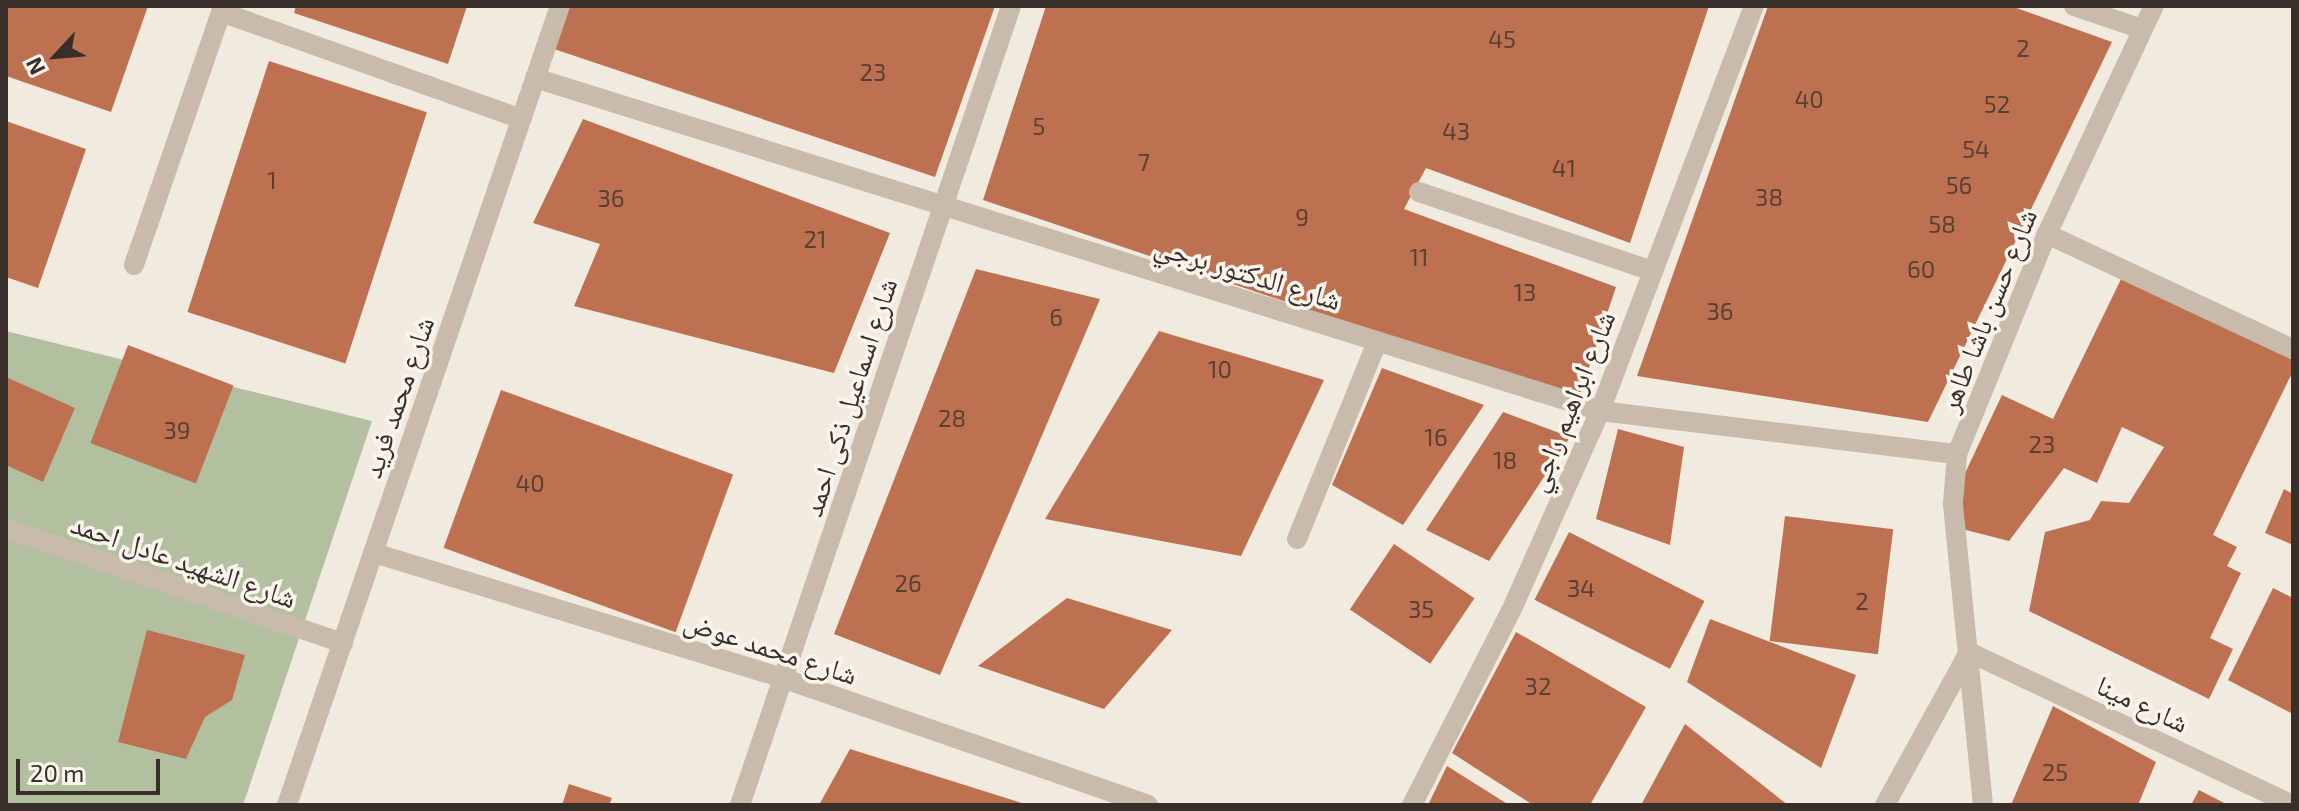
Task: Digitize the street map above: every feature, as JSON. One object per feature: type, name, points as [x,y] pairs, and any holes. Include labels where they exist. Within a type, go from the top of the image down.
[{"type":"street","name":"شارع محمد فريد","points":[[287,805],[560,6]]},
{"type":"street","name":"شارع اسماعيل ذكى احمد","points":[[740,805],[1011,6]]},
{"type":"street","name":"شارع ابراهيم راجي","points":[[1412,805],[1511,611],[1600,411],[1754,6]]},
{"type":"street","points":[[2074,6],[2142,29]]},
{"type":"street","name":"شارع حسن باشا طاهر","points":[[1983,805],[1953,503],[1957,454],[2047,234],[2154,6]]},
{"type":"street","points":[[134,265],[222,9],[521,119]]},
{"type":"street","name":"شارع الدكتور برجي","points":[[535,78],[1600,411],[1957,454]]},
{"type":"street","points":[[1419,192],[1653,271]]},
{"type":"street","points":[[2047,234],[2293,349]]},
{"type":"street","points":[[1297,539],[1377,342]]},
{"type":"street","name":"شارع الشهيد عادل احمد","points":[[6,529],[343,643]]},
{"type":"street","name":"شارع محمد عوض","points":[[374,553],[785,679],[1148,805]]},
{"type":"street","points":[[1885,805],[1969,652]]},
{"type":"street","name":"شارع مينا","points":[[1969,652],[2293,805]]},
{"type":"green space","points":[[6,331],[372,421],[243,805],[6,805]]},
{"type":"building","points":[[6,6],[148,6],[111,112],[6,76]]},
{"type":"building","points":[[296,6],[467,6],[448,64],[294,13]]},
{"type":"building","points":[[568,6],[995,6],[935,177],[554,49]]},
{"type":"building","points":[[1046,6],[1709,6],[1630,243],[1426,168],[1404,209],[1616,287],[1578,400],[983,200]]},
{"type":"building","points":[[1768,6],[2011,6],[2112,42],[1928,422],[1637,376]]},
{"type":"building","points":[[269,61],[427,112],[345,363],[187,312]]},
{"type":"building","points":[[583,119],[890,233],[834,373],[574,306],[600,244],[533,223]]},
{"type":"building","points":[[6,121],[86,149],[38,288],[6,277]]},
{"type":"building","points":[[976,269],[1100,299],[940,675],[834,634]]},
{"type":"building","points":[[2124,273],[2293,353],[2293,371],[2213,535],[2237,547],[2227,566],[2241,573],[2210,638],[2233,649],[2209,699],[2029,611],[2045,532],[2090,520],[2101,501],[2129,503],[2164,447],[2122,427],[2097,483],[2064,468],[2009,541],[1962,529],[1958,488],[2002,395],[2053,419]]},
{"type":"building","points":[[1159,331],[1324,380],[1241,556],[1045,519]]},
{"type":"building","points":[[128,345],[233,385],[196,484],[90,443]]},
{"type":"building","points":[[1382,368],[1484,405],[1403,525],[1332,485]]},
{"type":"building","points":[[6,377],[75,408],[43,482],[6,465]]},
{"type":"building","points":[[501,390],[733,474],[676,632],[444,548]]},
{"type":"building","points":[[1503,412],[1570,437],[1489,561],[1426,530]]},
{"type":"building","points":[[1618,429],[1684,447],[1670,545],[1596,519]]},
{"type":"building","points":[[2284,489],[2293,494],[2293,545],[2265,533]]},
{"type":"building","points":[[1785,516],[1893,529],[1878,654],[1770,641]]},
{"type":"building","points":[[1569,532],[1704,601],[1670,669],[1534,600]]},
{"type":"building","points":[[1394,544],[1474,598],[1430,664],[1350,609]]},
{"type":"building","points":[[2273,588],[2293,598],[2293,714],[2228,680]]},
{"type":"building","points":[[1067,598],[1172,630],[1104,709],[978,666]]},
{"type":"building","points":[[1710,619],[1856,675],[1821,768],[1687,682]]},
{"type":"building","points":[[147,630],[245,655],[232,700],[205,717],[186,759],[118,742]]},
{"type":"building","points":[[1516,632],[1646,707],[1590,805],[1533,805],[1452,753]]},
{"type":"building","points":[[2053,706],[2156,762],[2138,805],[2011,805]]},
{"type":"building","points":[[1685,724],[1788,805],[1641,805]]},
{"type":"building","points":[[850,749],[1025,804],[1025,805],[819,805]]},
{"type":"building","points":[[1447,766],[1509,805],[1428,805]]},
{"type":"building","points":[[569,784],[612,798],[609,805],[562,805]]},
{"type":"building","points":[[2199,790],[2228,805],[2191,805]]}]
